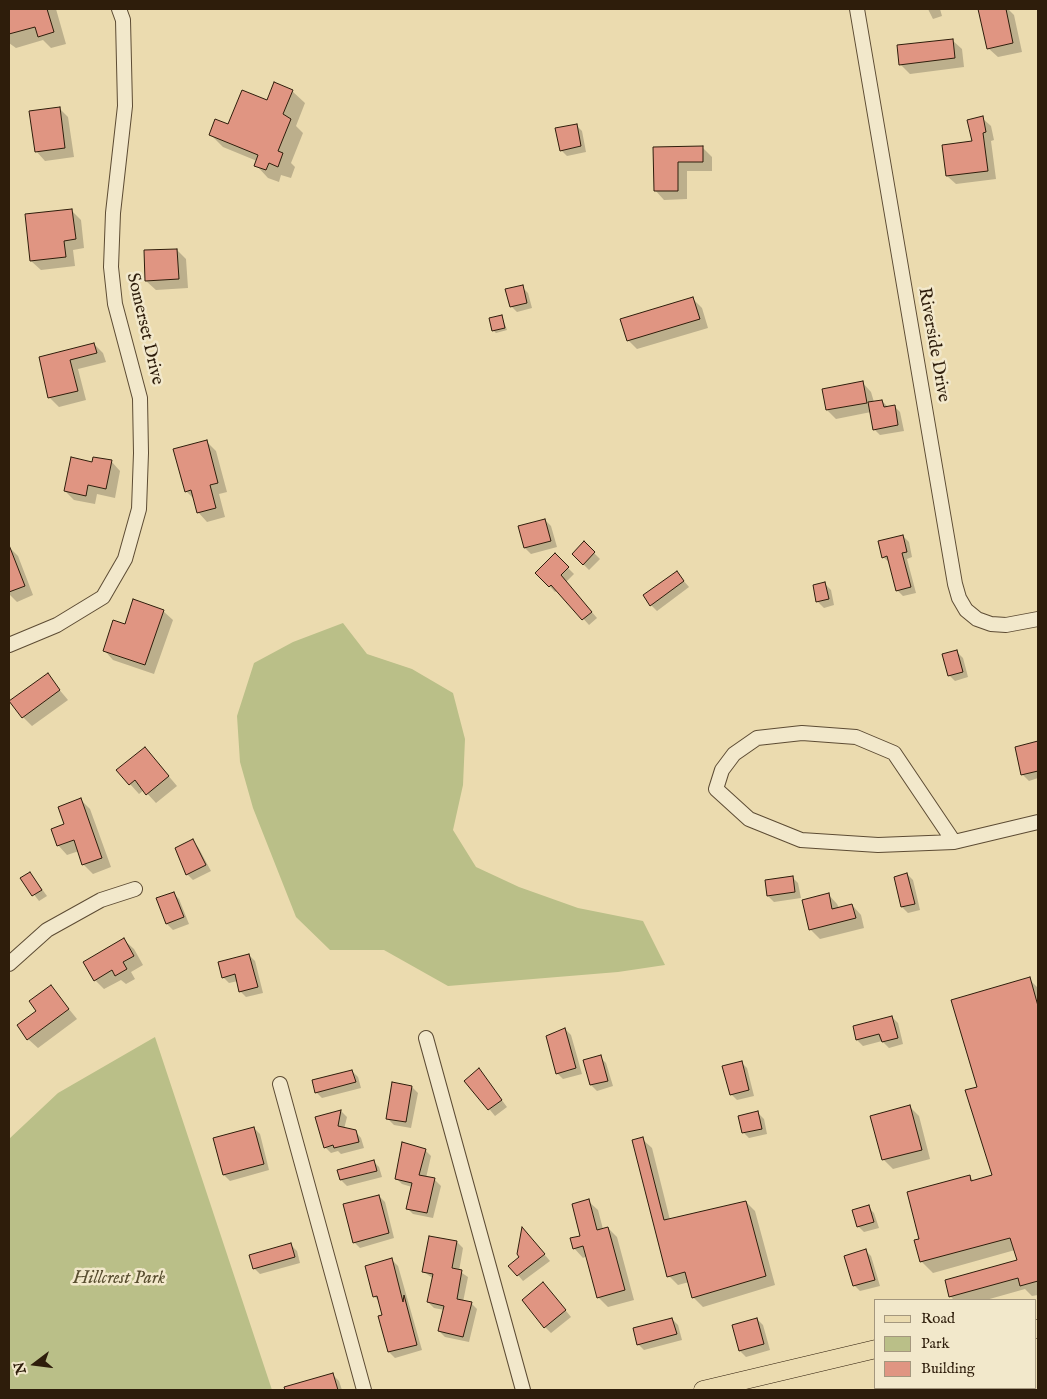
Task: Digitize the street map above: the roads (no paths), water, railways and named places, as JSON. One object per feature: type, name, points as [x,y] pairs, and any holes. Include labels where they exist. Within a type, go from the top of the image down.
[{"type":"main road","points":[[703,1390],[874,1349]]},
{"type":"street","name":"Somerset Drive","points":[[9,645],[57,625],[104,597],[125,559],[139,509],[142,453],[140,398],[115,304],[111,267],[113,213],[126,106],[123,20],[119,9]]},
{"type":"street","name":"Riverside Drive","points":[[857,9],[955,584],[959,598],[966,610],[977,619],[991,624],[1006,625],[1038,619]]},
{"type":"street","points":[[954,842],[894,753],[856,737],[802,733],[757,738],[734,754],[722,770],[716,789],[749,819],[801,840],[878,845],[954,842],[1038,822]]},
{"type":"street","points":[[9,964],[47,930],[101,900],[135,889]]},
{"type":"street","points":[[426,1038],[523,1390]]},
{"type":"street","points":[[280,1084],[364,1390]]},
{"type":"park label","name":"Hillcrest Park","points":[[119,1279]]}]
